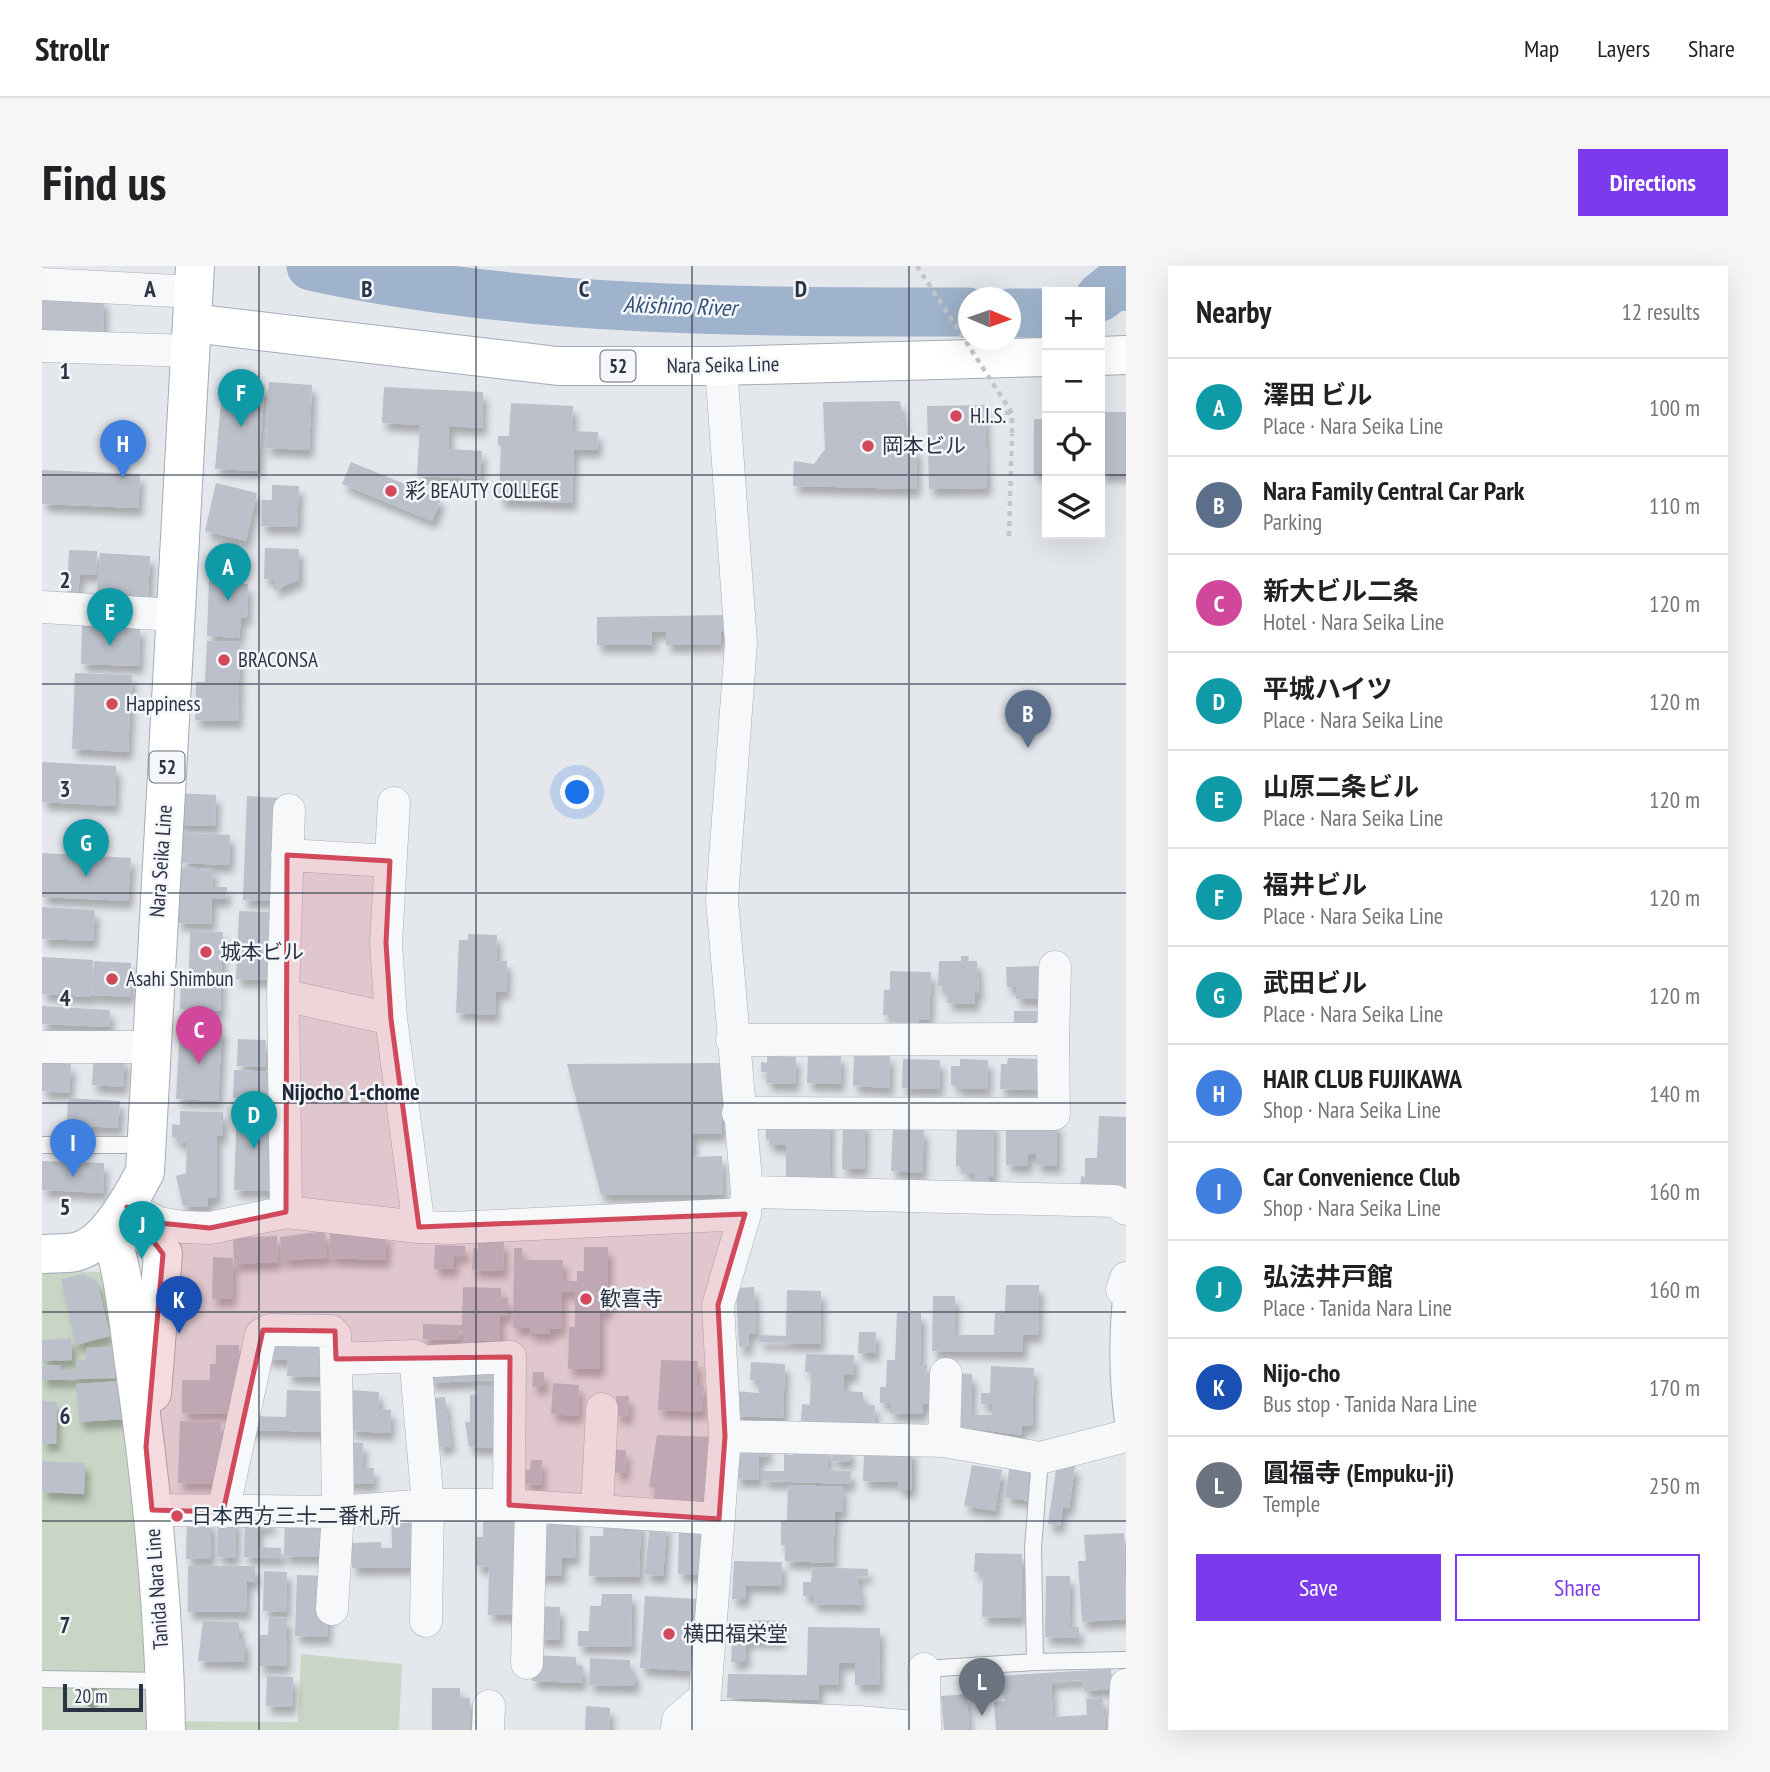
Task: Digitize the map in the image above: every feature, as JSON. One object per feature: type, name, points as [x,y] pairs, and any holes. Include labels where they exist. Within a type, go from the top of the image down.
[{"type":"main road","name":"Nara Seika Line","points":[[42,1254],[78,1252],[118,1218],[145,1172],[192,308],[558,366],[721,366],[1042,358]]},
{"type":"main road","points":[[1105,356],[1126,355]]},
{"type":"main road","name":"Tanida Nara Line","points":[[118,1218],[163,1254],[146,1447],[166,1730]]},
{"type":"street","points":[[42,284],[192,308]]},
{"type":"street","points":[[42,346],[192,308]]},
{"type":"street","points":[[680,1723],[705,1697],[725,1436],[718,1306],[746,1203],[722,900],[741,643],[721,366]]},
{"type":"street","points":[[42,607],[175,615]]},
{"type":"street","points":[[394,803],[386,943],[391,1019],[419,1227]]},
{"type":"street","points":[[286,1212],[283,995],[289,810]]},
{"type":"street","points":[[287,855],[390,861]]},
{"type":"street","points":[[738,1113],[1054,1114],[1055,967]]},
{"type":"street","points":[[283,995],[391,1019]]},
{"type":"street","points":[[732,1040],[1053,1038]]},
{"type":"street","points":[[42,1047],[150,1046]]},
{"type":"street","points":[[118,1218],[211,1228],[286,1212],[419,1227],[746,1203],[1115,1201],[1126,1209]]},
{"type":"street","points":[[222,1512],[261,1335],[270,1330],[331,1331],[335,1335],[336,1359],[338,1512],[332,1609]]},
{"type":"street","points":[[336,1359],[415,1356],[428,1505],[426,1621]]},
{"type":"street","points":[[415,1362],[510,1357],[527,1663]]},
{"type":"street","points":[[944,1441],[946,1374]]},
{"type":"street","points":[[597,1511],[602,1409]]},
{"type":"street","points":[[725,1436],[944,1441],[1040,1458],[1126,1436]]},
{"type":"street","points":[[152,1510],[338,1512],[428,1505],[520,1506],[719,1519]]},
{"type":"street","points":[[680,1723],[925,1729],[924,1669]]},
{"type":"lane","points":[[42,1145],[146,1145]]},
{"type":"lane","points":[[1124,1284],[1116,1341],[1118,1392],[1126,1436]]},
{"type":"lane","points":[[1035,1662],[1033,1548],[1040,1458]]},
{"type":"lane","points":[[924,1669],[1126,1660]]},
{"type":"lane","points":[[42,1679],[162,1681]]},
{"type":"path","points":[[918,266],[1012,413],[1009,536]]},
{"type":"path","points":[[985,412],[1012,413]]},
{"type":"highlighted area","points":[[287,855],[390,861],[386,943],[391,1019],[419,1227],[745,1214],[718,1305],[725,1436],[719,1519],[509,1505],[510,1357],[336,1359],[335,1331],[263,1330],[223,1512],[152,1510],[146,1447],[163,1254],[127,1207],[159,1223],[210,1228],[286,1212]]},
{"type":"green space","points":[[42,1270],[101,1272],[134,1422],[149,1721],[298,1722],[301,1654],[402,1664],[399,1730],[42,1730]]},
{"type":"building","points":[[42,297],[104,299],[103,335],[42,333]]},
{"type":"building","points":[[223,381],[265,385],[258,471],[215,469]]},
{"type":"building","points":[[269,382],[312,385],[309,450],[266,448]]},
{"type":"building","points":[[384,387],[483,392],[482,428],[449,426],[449,449],[482,451],[480,479],[417,476],[420,425],[382,423]]},
{"type":"building","name":"岡本ビル","points":[[900,401],[906,443],[917,449],[916,489],[793,486],[794,461],[814,464],[825,449],[823,402]]},
{"type":"building","points":[[511,403],[573,406],[572,431],[598,432],[597,450],[574,449],[572,503],[499,500],[501,446],[498,445],[498,436],[509,436]]},
{"type":"building","points":[[985,405],[987,488],[929,489],[927,406]]},
{"type":"building","points":[[1105,412],[1126,412],[1126,474],[1105,474]]},
{"type":"building","points":[[1034,419],[1042,419],[1042,474],[1034,474]]},
{"type":"building","name":"彩 BEAUTY COLLEGE","points":[[351,462],[441,499],[432,521],[342,484]]},
{"type":"building","points":[[42,470],[140,474],[138,508],[42,504]]},
{"type":"building","points":[[216,483],[257,493],[246,541],[205,531]]},
{"type":"building","points":[[272,485],[299,486],[297,527],[261,526],[262,500],[272,500]]},
{"type":"building","points":[[265,548],[299,549],[299,580],[274,590],[274,579],[264,579]]},
{"type":"building","points":[[69,550],[97,551],[96,575],[80,574],[78,594],[67,593]]},
{"type":"building","points":[[100,553],[150,556],[148,599],[97,596]]},
{"type":"building","points":[[209,580],[248,584],[247,617],[241,618],[239,638],[207,636]]},
{"type":"building","points":[[728,615],[729,632],[721,632],[721,644],[666,645],[666,632],[652,632],[652,645],[597,645],[597,617]]},
{"type":"building","points":[[82,626],[140,627],[139,666],[81,664]]},
{"type":"building","points":[[207,641],[240,642],[238,721],[195,720],[196,682],[205,682]]},
{"type":"building","points":[[75,673],[132,675],[128,752],[72,749]]},
{"type":"building","points":[[42,762],[116,766],[115,806],[42,802]]},
{"type":"building","points":[[177,793],[216,795],[215,826],[176,825]]},
{"type":"building","points":[[247,796],[279,798],[276,901],[243,900]]},
{"type":"building","points":[[182,833],[230,835],[229,865],[181,863]]},
{"type":"building","points":[[42,853],[131,858],[128,901],[42,897]]},
{"type":"building","points":[[179,867],[213,869],[212,887],[227,887],[226,899],[212,899],[211,924],[177,923]]},
{"type":"building","points":[[42,907],[95,910],[93,941],[42,939]]},
{"type":"building","points":[[239,911],[273,912],[271,980],[236,979]]},
{"type":"building","name":"城本ビル","points":[[190,931],[223,932],[220,1011],[180,1009],[181,973],[189,973]]},
{"type":"building","points":[[468,934],[497,935],[496,961],[507,961],[506,992],[496,992],[495,1015],[456,1013],[459,940],[468,940]]},
{"type":"building","points":[[961,956],[969,956],[968,961],[977,961],[979,993],[975,993],[975,1004],[947,1003],[948,994],[943,994],[943,986],[938,986],[939,961],[961,961]]},
{"type":"building","points":[[42,957],[93,960],[91,997],[42,994]]},
{"type":"building","name":"Asahi Shimbun","points":[[94,961],[131,963],[130,997],[92,995]]},
{"type":"building","points":[[1040,966],[1040,999],[1016,999],[1016,987],[1007,987],[1006,967]]},
{"type":"building","points":[[890,971],[931,972],[929,1020],[919,1019],[918,1023],[891,1022],[891,1015],[883,1015],[884,990],[890,990]]},
{"type":"building","points":[[42,1006],[110,1010],[109,1027],[42,1024]]},
{"type":"building","points":[[1014,1011],[1045,1011],[1045,1026],[1014,1025]]},
{"type":"building","points":[[180,1027],[222,1029],[218,1101],[176,1099]]},
{"type":"building","points":[[238,1039],[266,1040],[265,1067],[237,1066]]},
{"type":"building","points":[[808,1054],[841,1055],[840,1084],[807,1083]]},
{"type":"building","points":[[854,1054],[890,1055],[889,1088],[853,1086]]},
{"type":"building","points":[[94,1056],[125,1058],[123,1087],[92,1085]]},
{"type":"building","points":[[767,1056],[796,1057],[795,1084],[766,1083],[767,1072],[761,1072],[761,1062],[767,1063]]},
{"type":"building","points":[[1008,1058],[1037,1059],[1036,1090],[1000,1089],[1001,1064],[1007,1064]]},
{"type":"building","points":[[903,1059],[940,1060],[939,1089],[902,1088]]},
{"type":"building","points":[[960,1059],[988,1060],[987,1089],[958,1089],[958,1085],[951,1085],[951,1066],[960,1066]]},
{"type":"building","points":[[42,1062],[71,1064],[69,1093],[42,1091]]},
{"type":"building","points":[[722,1063],[722,1134],[693,1134],[693,1157],[722,1156],[723,1195],[601,1195],[567,1064]]},
{"type":"building","points":[[234,1070],[273,1072],[272,1099],[233,1098]]},
{"type":"building","points":[[68,1098],[120,1101],[118,1128],[67,1125]]},
{"type":"building","points":[[237,1107],[274,1109],[271,1191],[234,1190]]},
{"type":"building","points":[[180,1111],[223,1112],[223,1136],[217,1135],[217,1198],[208,1198],[208,1207],[183,1206],[176,1176],[186,1173],[187,1143],[177,1142],[177,1137],[172,1137],[172,1124],[180,1125]]},
{"type":"building","points":[[1099,1116],[1126,1117],[1126,1193],[1080,1192],[1081,1176],[1085,1177],[1085,1158],[1097,1158]]},
{"type":"building","points":[[830,1117],[829,1182],[786,1182],[786,1145],[769,1145],[766,1128]]},
{"type":"building","points":[[843,1121],[865,1121],[864,1169],[842,1169]]},
{"type":"building","points":[[957,1121],[994,1122],[993,1177],[989,1177],[989,1182],[974,1181],[974,1174],[964,1174],[964,1166],[956,1166]]},
{"type":"building","points":[[1006,1121],[1057,1122],[1057,1166],[1036,1165],[1036,1154],[1028,1154],[1028,1166],[1006,1165]]},
{"type":"building","points":[[893,1127],[924,1129],[922,1173],[891,1171]]},
{"type":"building","points":[[42,1161],[104,1163],[103,1193],[42,1190]]},
{"type":"building","points":[[325,1231],[327,1258],[282,1260],[280,1237]]},
{"type":"building","points":[[330,1233],[387,1234],[385,1260],[329,1258]]},
{"type":"building","points":[[277,1236],[278,1262],[234,1264],[233,1238]]},
{"type":"building","points":[[478,1241],[504,1242],[503,1271],[472,1270],[473,1248],[478,1249]]},
{"type":"building","points":[[435,1245],[465,1246],[465,1256],[454,1256],[454,1269],[434,1269]]},
{"type":"building","points":[[584,1247],[608,1247],[608,1311],[600,1311],[600,1369],[568,1369],[569,1327],[575,1327],[575,1292],[562,1292],[561,1329],[550,1329],[550,1334],[530,1334],[530,1328],[513,1328],[514,1248],[522,1248],[522,1260],[563,1260],[563,1281],[577,1281],[577,1271],[584,1271]]},
{"type":"building","points":[[213,1257],[233,1258],[232,1299],[212,1299]]},
{"type":"building","points":[[83,1274],[97,1281],[110,1336],[76,1345],[61,1279]]},
{"type":"building","points":[[1006,1285],[1039,1285],[1038,1335],[1023,1335],[1023,1352],[932,1351],[933,1296],[955,1296],[954,1335],[994,1335],[995,1313],[1005,1313]]},
{"type":"building","points":[[463,1287],[501,1288],[501,1298],[508,1298],[508,1316],[500,1315],[500,1341],[475,1340],[475,1346],[464,1345],[464,1331],[459,1331],[459,1340],[423,1339],[423,1324],[462,1325]]},
{"type":"building","points":[[754,1287],[756,1333],[748,1334],[749,1347],[739,1347],[736,1288]]},
{"type":"building","points":[[787,1290],[821,1291],[820,1344],[759,1342],[759,1335],[786,1336]]},
{"type":"building","points":[[897,1312],[921,1313],[920,1364],[927,1365],[926,1377],[934,1377],[933,1404],[923,1403],[923,1414],[890,1413],[890,1403],[880,1403],[880,1387],[886,1387],[887,1360],[895,1360]]},
{"type":"building","points":[[859,1332],[876,1332],[875,1353],[858,1353]]},
{"type":"building","points":[[71,1338],[72,1360],[42,1361],[42,1340]]},
{"type":"building","points":[[267,1344],[330,1347],[329,1353],[320,1353],[319,1377],[287,1376],[288,1360],[266,1359]]},
{"type":"building","points":[[216,1345],[239,1345],[239,1400],[229,1400],[229,1414],[182,1413],[182,1380],[210,1380],[210,1364],[216,1364]]},
{"type":"building","points":[[116,1347],[117,1378],[42,1380],[42,1366],[60,1365],[61,1371],[76,1370],[76,1360],[86,1360],[86,1348]]},
{"type":"building","points":[[806,1354],[854,1355],[853,1375],[844,1375],[844,1391],[863,1392],[863,1404],[875,1405],[874,1423],[801,1421],[802,1404],[810,1405],[811,1372],[805,1372]]},
{"type":"building","points":[[661,1360],[698,1361],[696,1385],[704,1385],[702,1412],[658,1410]]},
{"type":"building","points":[[751,1362],[785,1364],[783,1418],[733,1416],[733,1391],[759,1393],[759,1380],[750,1380]]},
{"type":"building","points":[[429,1365],[493,1370],[494,1380],[430,1383]]},
{"type":"building","points":[[991,1366],[1034,1368],[1032,1426],[1022,1425],[1021,1435],[953,1426],[955,1373],[972,1374],[971,1415],[992,1415],[992,1404],[981,1404],[981,1393],[990,1393]]},
{"type":"building","points":[[533,1372],[544,1372],[544,1387],[532,1387]]},
{"type":"building","points":[[121,1381],[124,1419],[79,1422],[76,1384]]},
{"type":"building","points":[[553,1383],[579,1385],[578,1416],[551,1414]]},
{"type":"building","points":[[476,1386],[506,1386],[505,1448],[469,1447],[465,1422],[470,1422],[470,1395],[477,1394]]},
{"type":"building","points":[[287,1390],[321,1391],[321,1419],[328,1419],[328,1432],[248,1430],[248,1416],[286,1417]]},
{"type":"building","points":[[349,1390],[379,1392],[378,1409],[391,1410],[390,1433],[350,1431]]},
{"type":"building","points":[[616,1396],[629,1396],[628,1417],[616,1416]]},
{"type":"building","points":[[445,1397],[451,1446],[438,1447],[432,1398]]},
{"type":"building","points":[[42,1401],[57,1402],[56,1444],[42,1443]]},
{"type":"building","points":[[180,1421],[221,1422],[219,1484],[178,1483]]},
{"type":"building","points":[[657,1435],[715,1437],[713,1502],[654,1499],[655,1488],[649,1487]]},
{"type":"building","points":[[345,1442],[363,1443],[362,1468],[374,1468],[373,1484],[344,1483]]},
{"type":"building","points":[[737,1443],[768,1445],[767,1457],[759,1456],[758,1480],[735,1479]]},
{"type":"building","points":[[793,1446],[828,1447],[827,1470],[851,1471],[850,1484],[762,1481],[762,1471],[784,1471],[784,1454],[793,1455]]},
{"type":"building","points":[[833,1447],[850,1448],[850,1462],[832,1461]]},
{"type":"building","points":[[912,1449],[912,1490],[899,1489],[898,1482],[863,1481],[864,1452]]},
{"type":"building","points":[[615,1450],[626,1450],[625,1473],[615,1473]]},
{"type":"building","points":[[531,1460],[542,1460],[541,1485],[524,1484],[525,1470],[530,1470]]},
{"type":"building","points":[[42,1461],[85,1463],[84,1494],[42,1492]]},
{"type":"building","points":[[1010,1463],[1035,1467],[1030,1501],[1005,1497]]},
{"type":"building","points":[[1057,1463],[1075,1466],[1069,1508],[1063,1507],[1060,1526],[1048,1524]]},
{"type":"building","points":[[972,1465],[1002,1470],[995,1511],[964,1506]]},
{"type":"building","points":[[788,1485],[843,1487],[842,1512],[835,1512],[833,1563],[785,1561],[785,1545],[781,1545],[781,1521],[787,1521]]},
{"type":"building","points":[[420,1510],[421,1567],[352,1568],[351,1543],[381,1542],[381,1548],[392,1548],[391,1511]]},
{"type":"building","points":[[516,1513],[516,1615],[488,1615],[489,1567],[476,1566],[477,1537],[483,1537],[483,1520]]},
{"type":"building","points":[[285,1516],[328,1518],[327,1557],[284,1556]]},
{"type":"building","points":[[543,1516],[576,1517],[575,1558],[562,1558],[562,1576],[536,1576]]},
{"type":"building","points":[[218,1518],[236,1518],[235,1558],[217,1557]]},
{"type":"building","points":[[245,1519],[271,1519],[271,1527],[258,1527],[258,1547],[281,1548],[281,1558],[244,1557]]},
{"type":"building","points":[[604,1519],[641,1521],[639,1577],[589,1576],[590,1536],[603,1536]]},
{"type":"building","points":[[187,1521],[211,1521],[211,1559],[186,1559]]},
{"type":"building","points":[[650,1523],[667,1524],[663,1576],[645,1575]]},
{"type":"building","points":[[679,1528],[704,1529],[702,1575],[678,1574]]},
{"type":"building","points":[[1124,1533],[1126,1619],[1082,1622],[1078,1561],[1086,1561],[1084,1535]]},
{"type":"building","points":[[975,1553],[1022,1554],[1021,1618],[982,1617],[983,1572],[974,1572]]},
{"type":"building","points":[[734,1561],[782,1562],[781,1586],[746,1585],[745,1599],[732,1599]]},
{"type":"building","points":[[188,1566],[255,1566],[255,1582],[247,1581],[246,1612],[188,1612]]},
{"type":"building","points":[[812,1567],[868,1569],[868,1576],[857,1576],[862,1605],[813,1604],[813,1596],[803,1596],[803,1582],[811,1582]]},
{"type":"building","points":[[264,1571],[287,1572],[286,1612],[263,1611]]},
{"type":"building","points":[[297,1575],[329,1576],[327,1637],[295,1636]]},
{"type":"building","points":[[1046,1576],[1070,1576],[1069,1627],[1079,1627],[1079,1638],[1045,1637]]},
{"type":"building","points":[[602,1594],[632,1594],[631,1647],[578,1646],[578,1631],[589,1631],[590,1606],[601,1606]]},
{"type":"building","name":"横田福栄堂","points":[[645,1596],[699,1599],[693,1671],[640,1668]]},
{"type":"building","points":[[539,1606],[560,1607],[559,1640],[538,1639]]},
{"type":"building","points":[[269,1617],[287,1618],[286,1666],[259,1666],[260,1635],[268,1635]]},
{"type":"building","points":[[753,1620],[781,1621],[781,1641],[746,1640],[745,1662],[731,1662],[733,1627],[753,1628]]},
{"type":"building","points":[[203,1621],[239,1622],[239,1639],[245,1639],[245,1662],[198,1661]]},
{"type":"building","points":[[808,1627],[880,1628],[879,1685],[855,1685],[855,1663],[839,1663],[839,1685],[819,1684],[819,1700],[727,1698],[728,1674],[807,1675]]},
{"type":"building","points":[[532,1655],[576,1657],[576,1665],[583,1666],[582,1683],[532,1681]]},
{"type":"building","points":[[590,1658],[630,1660],[630,1671],[635,1672],[635,1686],[589,1685]]},
{"type":"building","points":[[1111,1669],[1113,1689],[1084,1691],[1083,1680],[1051,1682],[1053,1717],[1087,1715],[1086,1699],[1103,1698],[1105,1730],[996,1730],[994,1702],[1005,1701],[1004,1688],[997,1688],[996,1676]]},
{"type":"building","points":[[267,1676],[293,1677],[292,1707],[266,1706]]},
{"type":"building","points":[[432,1688],[460,1688],[460,1698],[470,1698],[470,1730],[432,1730]]},
{"type":"building","points":[[967,1694],[969,1730],[944,1730],[941,1696]]},
{"type":"building","points":[[586,1706],[610,1708],[609,1730],[585,1730]]},
{"type":"waterway","name":"Akishino River","points":[[311,266],[473,293],[638,307],[958,312]]},
{"type":"waterway","points":[[1105,293],[1126,276]]},
{"type":"waterway","points":[[1105,307],[1126,307]]},
{"type":"waterway","name":"Akishino River","points":[[1021,313],[1042,313]]},
{"type":"place","name":"H.I.S.","points":[[956,416]]},
{"type":"place","name":"福井ビル","points":[[241,427]]},
{"type":"place","name":"岡本ビル","points":[[868,446]]},
{"type":"place","name":"HAIR CLUB FUJIKAWA","points":[[123,478]]},
{"type":"place","name":"彩 BEAUTY COLLEGE","points":[[391,491]]},
{"type":"place","name":"澤田 ビル","points":[[228,601]]},
{"type":"place","name":"山原二条ビル","points":[[110,646]]},
{"type":"place","name":"BRACONSA","points":[[224,660]]},
{"type":"place","name":"Happiness","points":[[112,704]]},
{"type":"place","name":"Nara Family Central Car Park","points":[[1028,748]]},
{"type":"place","name":"武田ビル","points":[[86,877]]},
{"type":"place","name":"城本ビル","points":[[206,952]]},
{"type":"place","name":"Asahi Shimbun","points":[[112,979]]},
{"type":"place","name":"新大ビル二条","points":[[199,1064]]},
{"type":"place","name":"平城ハイツ","points":[[254,1149]]},
{"type":"place","name":"Car Convenience Club","points":[[73,1177]]},
{"type":"place","name":"弘法井戸館","points":[[142,1259]]},
{"type":"place","name":"歓喜寺","points":[[586,1299]]},
{"type":"place","name":"Nijo-cho","points":[[179,1334]]},
{"type":"place","name":"日本西方三十二番札所","points":[[177,1516]]},
{"type":"place","name":"横田福栄堂","points":[[669,1634]]},
{"type":"place","name":"圓福寺 (Empuku-ji)","points":[[982,1716]]},
{"type":"district","name":"Nijocho 1-chome","points":[[351,1092]]}]
